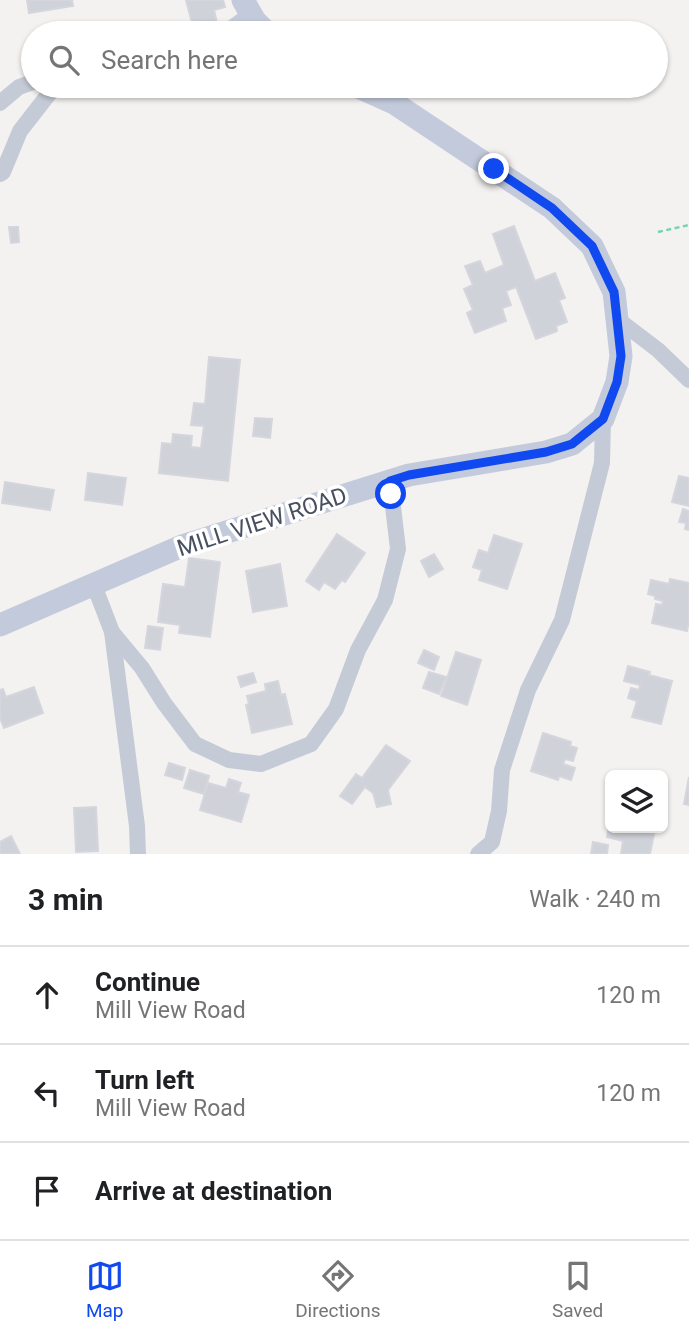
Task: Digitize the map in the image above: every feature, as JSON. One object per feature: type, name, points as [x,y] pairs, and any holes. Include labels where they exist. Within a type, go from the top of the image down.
[{"type":"street","points":[[235,21],[247,7]]},
{"type":"street","points":[[0,103],[21,86]]},
{"type":"street","points":[[0,174],[4,172],[20,131],[46,98]]},
{"type":"street","points":[[383,98],[552,208],[592,246],[614,292],[621,356],[617,382],[603,419],[602,463],[562,620],[528,690],[502,770],[499,811],[492,842],[478,854]]},
{"type":"street","points":[[617,318],[658,350],[689,380]]},
{"type":"street","name":"MILL VIEW ROAD","points":[[0,625],[182,546],[409,475],[546,452],[572,444],[603,419]]},
{"type":"street","points":[[112,632],[142,668],[195,744],[229,760],[261,764],[311,744],[336,709],[358,650],[385,600],[398,549],[390,481]]},
{"type":"street","points":[[94,585],[112,632],[137,826],[138,854]]},
{"type":"path","points":[[658,232],[689,225]]},
{"type":"building","points":[[27,0],[72,0],[73,6],[29,13]]},
{"type":"building","points":[[186,0],[223,0],[225,7],[214,10],[217,21],[191,21]]},
{"type":"building","points":[[514,226],[535,281],[555,273],[565,298],[559,300],[567,322],[556,326],[557,331],[536,339],[516,287],[506,291],[511,305],[502,308],[506,321],[475,333],[467,313],[473,310],[464,289],[473,285],[465,266],[480,261],[485,273],[504,265],[493,234]]},
{"type":"building","points":[[9,227],[18,227],[19,242],[11,243]]},
{"type":"building","points":[[209,357],[240,360],[228,481],[159,473],[162,443],[172,444],[173,434],[192,436],[191,447],[201,448],[204,426],[191,425],[194,403],[205,404]]},
{"type":"building","points":[[255,418],[272,419],[270,438],[253,436]]},
{"type":"building","points":[[88,473],[126,478],[122,505],[85,500]]},
{"type":"building","points":[[679,476],[689,478],[689,506],[672,502]]},
{"type":"building","points":[[5,482],[54,490],[50,510],[2,503]]},
{"type":"building","points":[[683,509],[689,511],[689,530],[685,529],[686,523],[679,522]]},
{"type":"building","points":[[337,534],[365,553],[345,582],[342,580],[335,589],[324,582],[319,590],[306,581]]},
{"type":"building","points":[[494,535],[522,544],[507,589],[479,580],[482,570],[473,567],[479,550],[488,553]]},
{"type":"building","points":[[434,554],[443,569],[429,577],[421,561]]},
{"type":"building","points":[[189,558],[220,562],[210,637],[179,633],[180,625],[158,622],[163,584],[185,587]]},
{"type":"building","points":[[280,564],[287,606],[253,612],[246,571]]},
{"type":"building","points":[[670,579],[689,583],[687,631],[652,623],[656,604],[662,605],[663,601],[648,594],[651,580],[669,584]]},
{"type":"building","points":[[148,626],[163,628],[160,650],[145,648]]},
{"type":"building","points":[[424,650],[439,657],[434,670],[418,663]]},
{"type":"building","points":[[456,652],[481,660],[467,705],[441,696]]},
{"type":"building","points":[[628,666],[672,681],[661,724],[632,717],[637,701],[628,698],[631,688],[639,690],[640,685],[624,681]]},
{"type":"building","points":[[429,672],[446,677],[439,694],[423,688]]},
{"type":"building","points":[[253,673],[256,682],[241,687],[238,677]]},
{"type":"building","points":[[278,681],[281,695],[285,694],[292,724],[252,733],[246,705],[249,704],[247,696],[266,691],[265,684]]},
{"type":"building","points":[[34,687],[43,713],[4,728],[0,718],[0,690],[3,689],[6,697]]},
{"type":"building","points":[[543,733],[571,742],[570,746],[577,748],[573,761],[565,759],[563,764],[575,768],[571,780],[559,776],[558,780],[531,771]]},
{"type":"building","points":[[386,745],[410,761],[388,790],[391,804],[377,807],[373,793],[365,787],[352,804],[340,796],[356,774],[362,778]]},
{"type":"building","points":[[169,763],[185,768],[182,780],[165,775]]},
{"type":"building","points":[[190,770],[209,776],[204,794],[184,788]]},
{"type":"building","points":[[689,777],[689,805],[684,804]]},
{"type":"building","points":[[229,779],[241,783],[238,792],[249,795],[241,822],[200,810],[208,783],[226,788]]},
{"type":"building","points":[[96,807],[98,851],[76,852],[74,808]]},
{"type":"building","points":[[608,833],[654,834],[650,854],[621,854],[623,841],[607,837]]},
{"type":"building","points":[[11,836],[20,854],[0,854],[0,842]]},
{"type":"building","points":[[593,842],[608,845],[607,854],[591,854]]},
{"type":"route","points":[[391,494],[390,481],[409,475],[546,452],[572,444],[603,419],[617,382],[621,356],[614,292],[592,246],[552,208],[494,169]]}]
